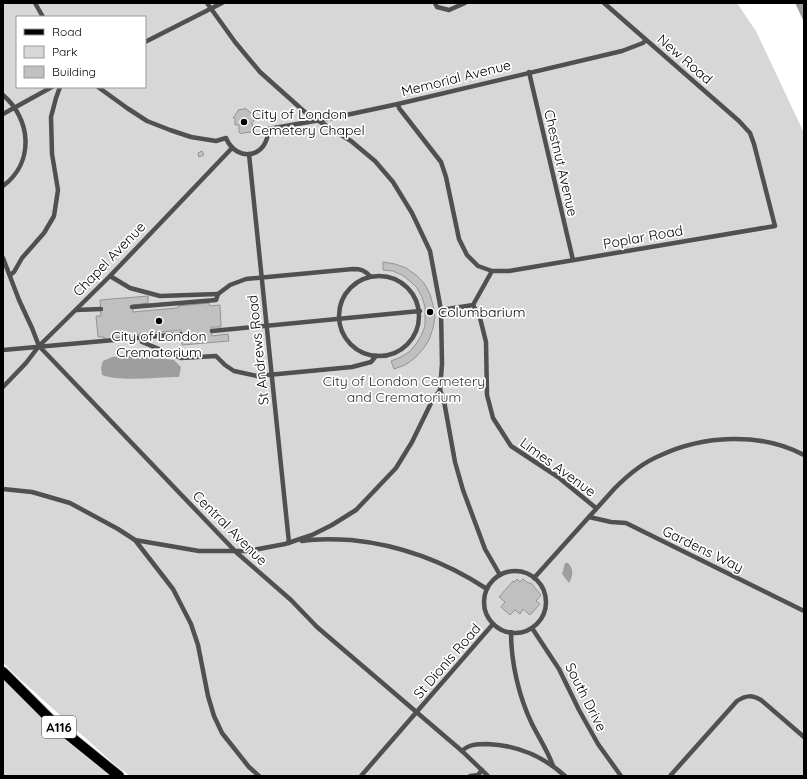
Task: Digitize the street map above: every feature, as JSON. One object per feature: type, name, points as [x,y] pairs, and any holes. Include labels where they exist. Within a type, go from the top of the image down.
[{"type":"main road","name":"A116","points":[[3,672],[56,725],[119,776]]},
{"type":"lane","points":[[35,3],[42,16]]},
{"type":"lane","points":[[207,3],[235,42],[260,72],[306,113],[352,141],[375,161],[393,182],[412,212],[430,251],[442,310],[442,364],[440,390],[444,401],[450,439],[463,490],[485,549],[500,575]]},
{"type":"lane","points":[[146,42],[222,3]]},
{"type":"lane","points":[[435,3],[437,7],[449,10],[465,3]]},
{"type":"lane","name":"New Road","points":[[604,3],[739,121],[750,134]]},
{"type":"lane","name":"Memorial Avenue","points":[[249,154],[255,153],[264,146],[267,140],[268,129],[398,104],[528,72],[622,51],[643,43],[646,40]]},
{"type":"lane","name":"Chestnut Avenue","points":[[528,72],[573,260]]},
{"type":"lane","points":[[3,114],[50,88]]},
{"type":"lane","points":[[10,275],[14,272],[22,258],[44,233],[54,216],[58,190],[52,154],[51,117],[60,88]]},
{"type":"lane","points":[[99,88],[147,121],[191,138],[216,141],[226,138],[232,148],[237,152],[249,154]]},
{"type":"lane","points":[[3,95],[15,108],[24,125],[26,139],[24,153],[18,170],[3,186]]},
{"type":"lane","points":[[398,104],[399,108],[441,162],[446,176],[459,239],[467,255],[478,266],[492,271],[473,306],[442,310]]},
{"type":"lane","name":"Poplar Road","points":[[492,271],[509,271],[775,226],[754,144],[750,134]]},
{"type":"lane","name":"Chapel Avenue","points":[[3,387],[26,363],[39,346],[110,276],[232,148]]},
{"type":"lane","name":"St Andrews Road","points":[[249,154],[289,543]]},
{"type":"lane","name":"Central Avenue","points":[[3,258],[39,346],[236,552],[291,600],[318,627],[462,751],[488,776]]},
{"type":"lane","points":[[110,276],[130,288],[160,296],[218,294],[230,286],[246,280],[262,277],[353,269],[360,269],[370,276]]},
{"type":"lane","points":[[381,275],[392,277],[403,282],[411,290],[417,300],[420,311],[417,329],[408,344],[399,351],[388,355],[376,356],[355,348],[347,340],[339,320],[343,297],[350,288],[359,281],[370,276],[381,275]]},
{"type":"lane","points":[[132,307],[216,300],[218,294]]},
{"type":"lane","name":"Limes Avenue","points":[[473,306],[480,318],[486,342],[487,395],[493,418],[511,446],[558,477],[594,510],[626,477],[659,456],[684,446],[711,440],[740,439],[792,449],[804,455]]},
{"type":"lane","points":[[76,310],[101,309]]},
{"type":"lane","points":[[212,331],[339,320],[420,311]]},
{"type":"lane","points":[[3,350],[181,334]]},
{"type":"lane","points":[[141,337],[142,342],[181,358],[216,356],[234,371],[256,376],[352,367],[371,362],[376,356]]},
{"type":"lane","points":[[289,543],[312,535],[356,510],[396,468],[412,442],[432,401],[440,390]]},
{"type":"lane","points":[[3,489],[32,492],[70,503],[135,540],[173,589],[191,624],[198,644],[208,696],[214,716],[222,733],[249,768],[259,776]]},
{"type":"lane","points":[[534,578],[594,510]]},
{"type":"lane","name":"Gardens Way","points":[[589,517],[611,522],[626,522],[804,611]]},
{"type":"lane","points":[[135,540],[199,551],[236,552],[313,539],[335,538],[368,542],[398,548],[429,558],[454,570],[487,590]]},
{"type":"lane","points":[[516,571],[526,573],[534,578],[543,589],[546,604],[542,618],[532,628],[523,632],[503,630],[493,624],[488,616],[485,608],[487,590],[493,580],[500,575],[516,571]]},
{"type":"lane","name":"St Dionis Road","points":[[361,776],[493,624]]},
{"type":"lane","name":"South Drive","points":[[532,628],[560,669],[579,710],[598,744],[621,776]]},
{"type":"lane","points":[[511,632],[514,667],[522,698],[553,766]]},
{"type":"lane","points":[[670,776],[742,697],[754,696],[761,700],[804,737]]},
{"type":"lane","points":[[462,751],[465,747],[477,744],[499,744],[516,747],[543,759],[565,776]]},
{"type":"lane","points":[[470,776],[478,775],[482,770]]},
{"type":"green space","name":"City of London Cemetery and Crematorium","points":[[3,3],[737,3],[756,31],[804,133],[804,776],[130,776],[113,763],[11,671],[3,662]]},
{"type":"green space","points":[[3,676],[114,776],[3,776]]},
{"type":"shaded area","points":[[796,3],[804,3],[804,22],[796,5]]},
{"type":"shaded area","points":[[134,355],[174,360],[181,367],[179,377],[129,379],[102,375],[101,367],[103,361],[112,357]]},
{"type":"shaded area","points":[[565,563],[570,565],[572,570],[569,583],[562,574]]},
{"type":"building","name":"City of London Cemetery Chapel","points":[[245,108],[253,113],[254,120],[252,123],[254,130],[252,132],[241,134],[239,132],[239,125],[235,125],[235,118],[233,118],[238,110]]},
{"type":"building","points":[[202,151],[204,155],[199,157],[198,153]]},
{"type":"building","name":"Columbarium","points":[[383,262],[406,268],[424,283],[430,294],[435,317],[429,340],[423,349],[415,358],[405,365],[394,369],[391,361],[409,352],[421,336],[425,326],[425,307],[417,288],[402,275],[393,271],[383,270]]},
{"type":"building","name":"City of London Crematorium","points":[[148,296],[148,303],[132,305],[133,312],[178,308],[178,306],[209,303],[210,306],[220,305],[221,327],[211,327],[212,336],[228,334],[229,341],[182,345],[181,330],[133,335],[133,337],[104,340],[104,337],[98,337],[96,316],[101,316],[100,300]]},
{"type":"building","points":[[517,579],[520,582],[523,579],[528,583],[531,583],[541,595],[536,601],[540,604],[530,615],[523,609],[520,614],[515,610],[510,615],[501,607],[505,602],[499,597],[513,581],[514,582]]},
{"type":"place","name":"City of London Cemetery Chapel","points":[[244,122]]},
{"type":"place","name":"Columbarium","points":[[430,312]]},
{"type":"place","name":"City of London Crematorium","points":[[159,321]]}]
